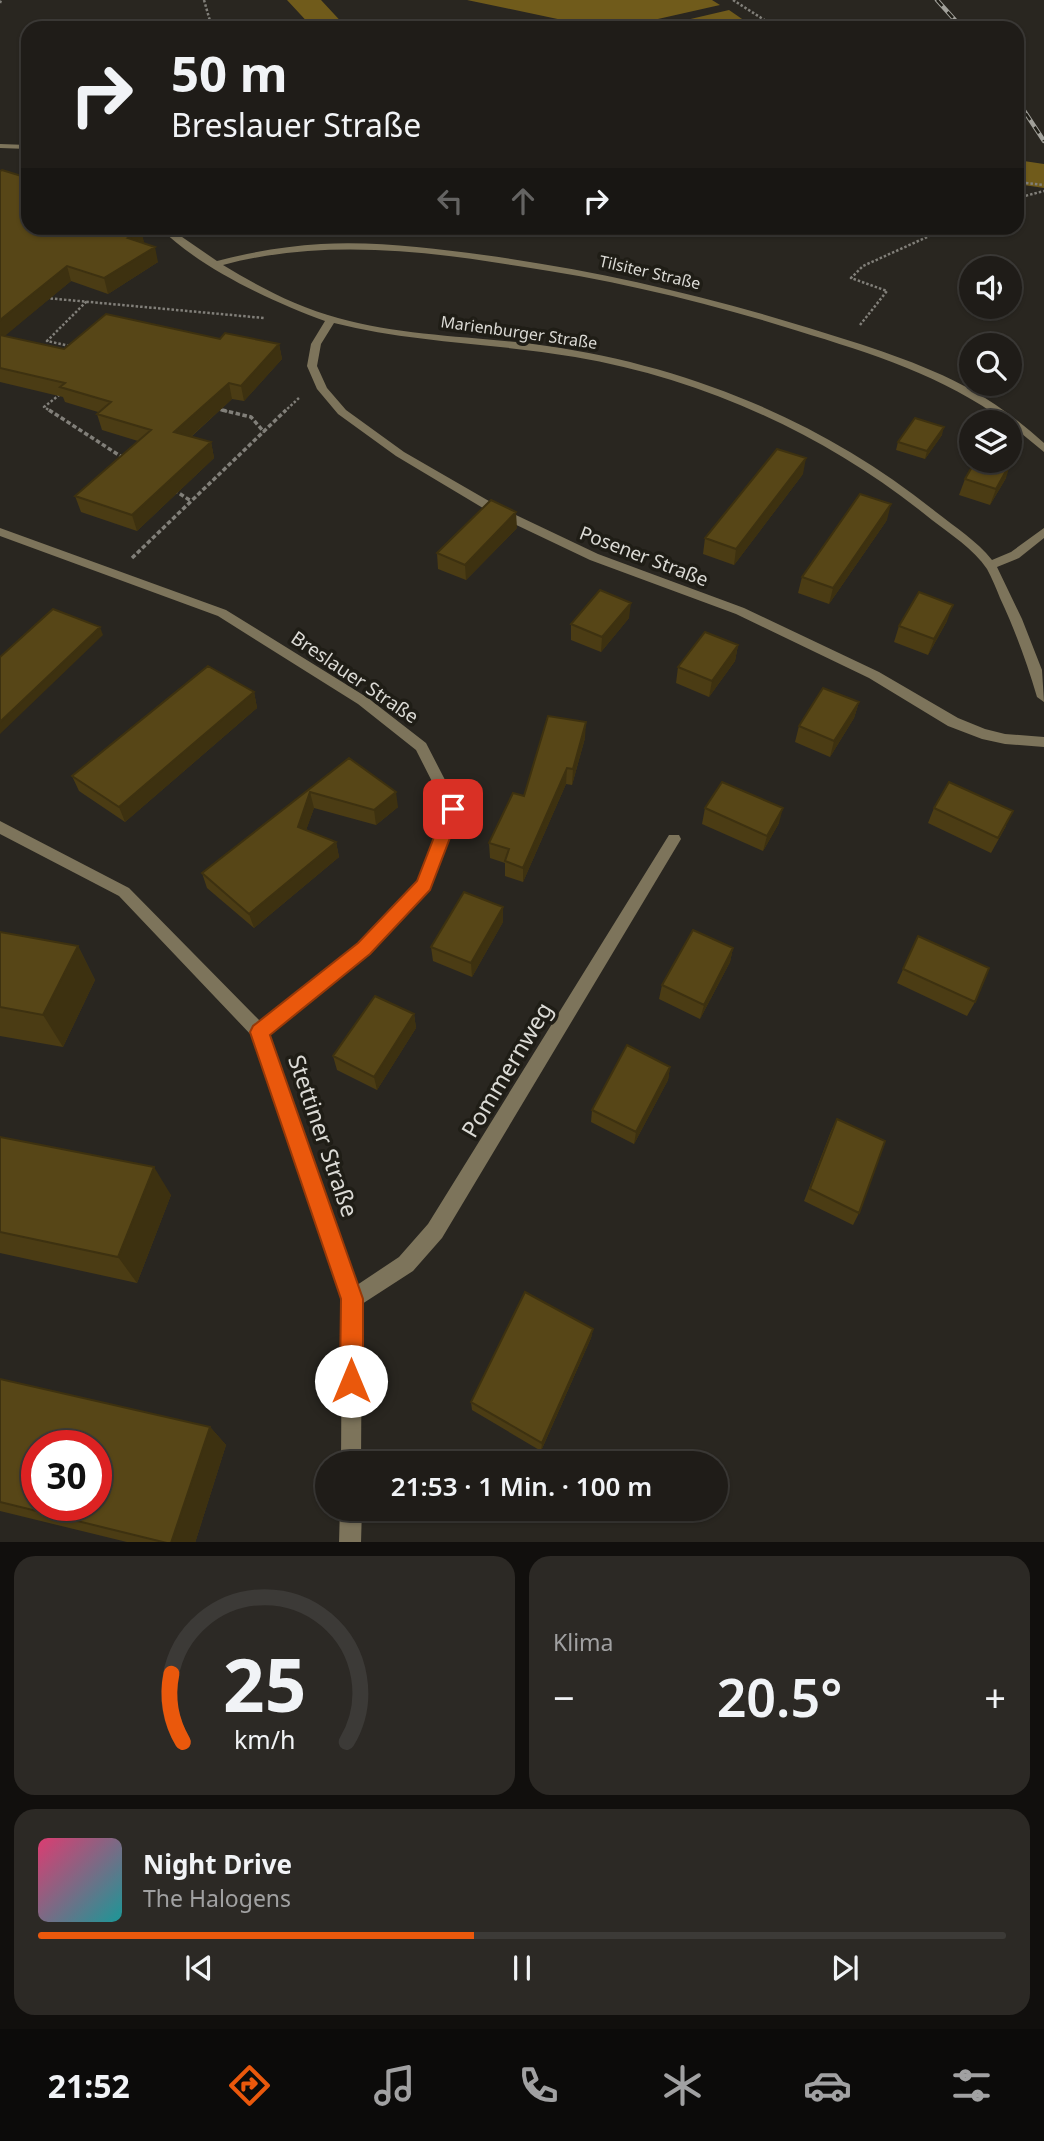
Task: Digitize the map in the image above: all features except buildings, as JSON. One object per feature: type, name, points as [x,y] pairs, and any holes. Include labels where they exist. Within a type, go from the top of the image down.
[{"type":"street","points":[[0,146],[21,147]]},
{"type":"street","name":"Marienburger Straße","points":[[174,235],[217,264],[288,303],[331,319],[383,330],[577,354],[662,374],[749,402],[844,451],[914,497],[990,565],[1024,635],[1044,697]]},
{"type":"street","name":"Tilsiter Straße","points":[[217,264],[272,251],[365,247],[451,253],[572,271],[664,289],[846,343],[910,366],[967,393],[1027,431],[1044,449]]},
{"type":"street","name":"Posener Straße","points":[[331,319],[316,344],[312,366],[322,389],[342,412],[400,454],[497,512],[594,557],[740,611],[874,675],[953,722],[993,737],[1044,742]]},
{"type":"street","name":"Breslauer Straße","points":[[0,532],[222,613],[363,701],[421,747],[453,809],[424,885],[364,948],[260,1032]]},
{"type":"street","points":[[990,565],[1015,555],[1044,532]]},
{"type":"street","name":"Stettiner Straße","points":[[0,827],[124,892],[260,1032],[352,1299],[351,1451]]},
{"type":"street","name":"Pommernweg","points":[[352,1299],[406,1264],[435,1231],[674,839]]},
{"type":"street","points":[[350,1542],[351,1521]]},
{"type":"path","points":[[204,0],[210,21]]},
{"type":"path","points":[[733,0],[766,21]]},
{"type":"path","points":[[1024,184],[1044,185]]},
{"type":"path","points":[[1024,196],[1044,191]]},
{"type":"path","points":[[846,343],[887,290],[851,278],[863,266],[932,235]]},
{"type":"path","points":[[41,297],[282,320],[306,310]]},
{"type":"path","points":[[86,349],[47,341],[87,301]]},
{"type":"path","points":[[72,386],[44,407],[134,465]]},
{"type":"path","points":[[116,574],[295,402]]},
{"type":"path","points":[[213,408],[251,417],[264,432]]},
{"type":"path","points":[[168,487],[191,501]]},
{"type":"shaded area","points":[[467,0],[712,0],[720,5],[649,21],[567,21]]},
{"type":"shaded area","points":[[729,10],[745,21],[682,21]]},
{"type":"waterway","points":[[303,0],[324,21]]},
{"type":"waterway","points":[[1024,173],[1044,176]]},
{"type":"railway","points":[[937,0],[956,21]]},
{"type":"railway","points":[[1024,111],[1044,141]]},
{"type":"route","points":[[351,1381],[352,1299],[260,1032],[364,948],[424,885],[453,809]]}]
